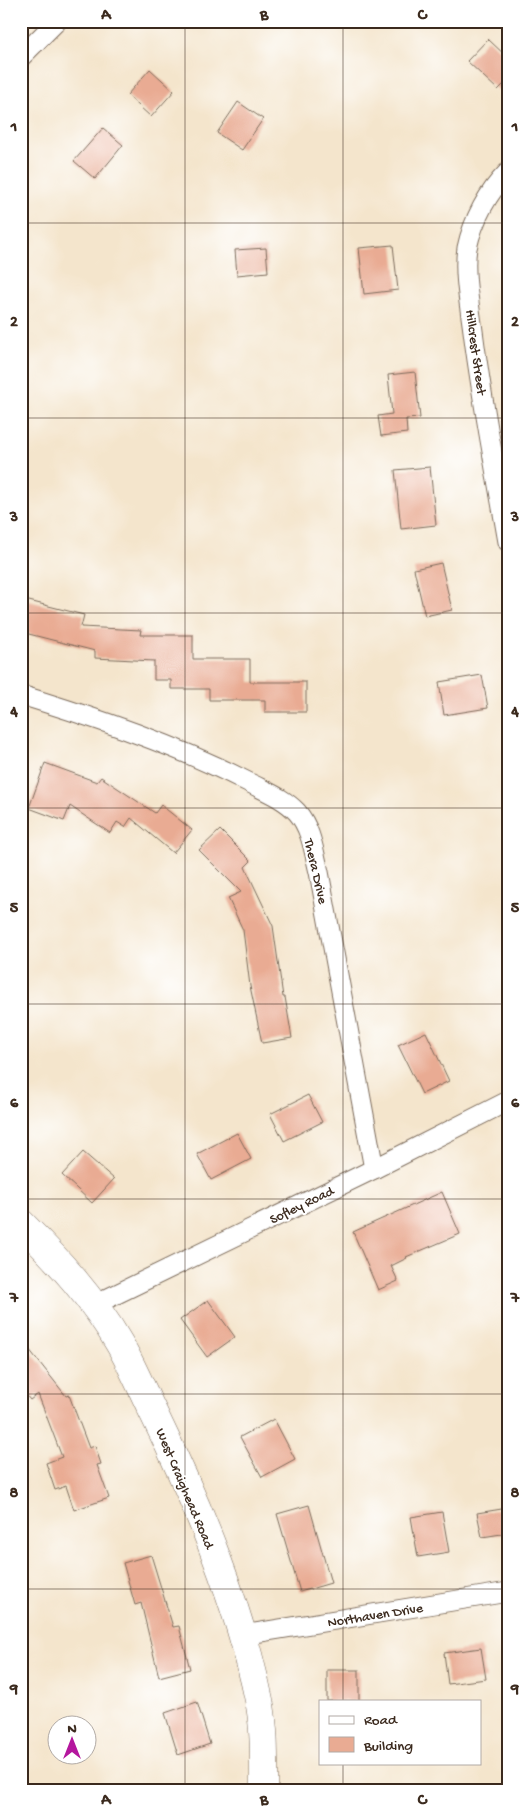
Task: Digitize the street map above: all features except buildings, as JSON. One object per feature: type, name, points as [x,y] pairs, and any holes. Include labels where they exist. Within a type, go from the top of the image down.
[{"type":"street","points":[[21,57],[57,21]]},
{"type":"street","name":"Hillcrest Street","points":[[508,172],[485,201],[474,227],[467,249],[467,286],[476,357],[508,542]]},
{"type":"street","name":"Thera Drive","points":[[21,695],[78,712],[162,743],[228,772],[281,799],[297,812],[305,824],[311,840],[319,872],[374,1169]]},
{"type":"street","name":"Sofley Road","points":[[94,1305],[374,1169],[508,1101]]},
{"type":"street","name":"West Craighead Road","points":[[21,1223],[58,1260],[94,1305],[119,1343],[177,1463],[218,1564],[242,1635],[259,1702],[264,1791]]},
{"type":"street","name":"Northaven Drive","points":[[242,1635],[508,1592]]}]
